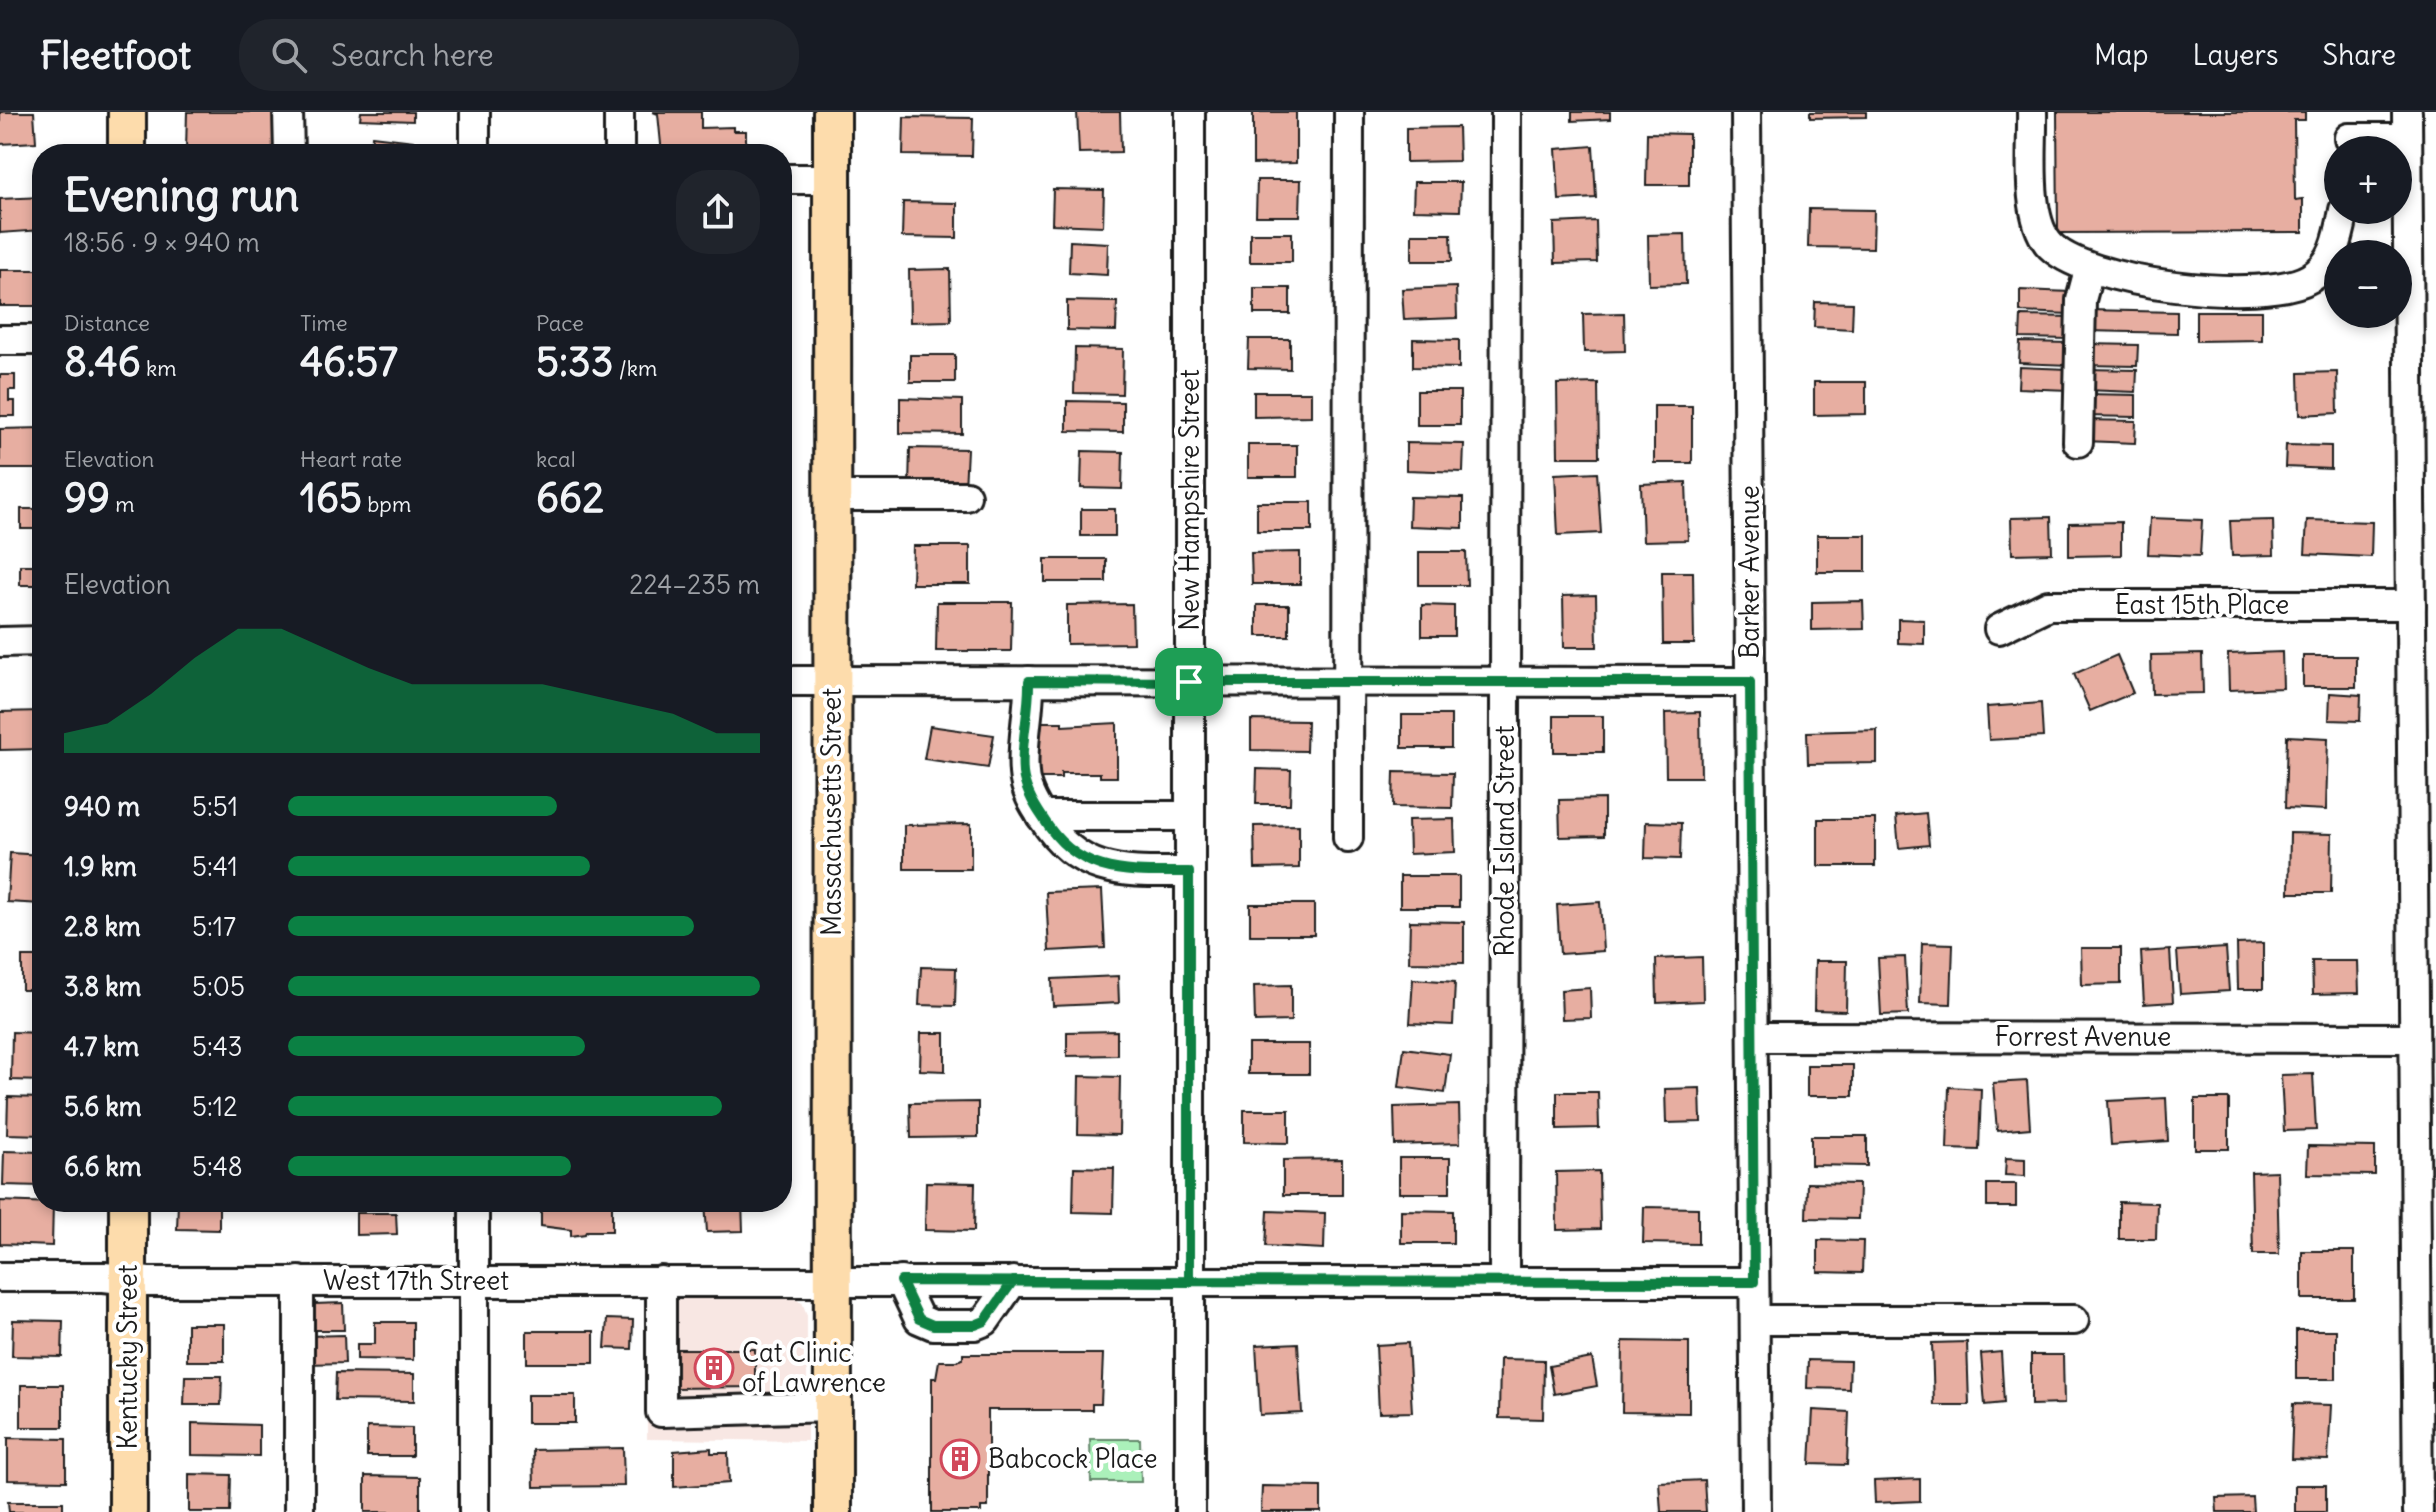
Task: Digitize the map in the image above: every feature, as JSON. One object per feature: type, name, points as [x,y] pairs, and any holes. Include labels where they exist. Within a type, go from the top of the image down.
[{"type":"main road","points":[[127,112],[127,144]]},
{"type":"main road","name":"Massachusetts Street","points":[[832,112],[833,1512]]},
{"type":"main road","name":"Kentucky Street","points":[[128,1212],[128,1512]]},
{"type":"street","points":[[288,112],[289,144]]},
{"type":"street","points":[[475,112],[475,144]]},
{"type":"street","points":[[619,112],[619,144]]},
{"type":"street","name":"New Hampshire Street","points":[[1190,112],[1190,1512]]},
{"type":"street","points":[[1348,838],[1349,112]]},
{"type":"street","name":"Rhode Island Street","points":[[1504,1282],[1506,112]]},
{"type":"street","name":"Barker Avenue","points":[[1746,112],[1756,1512]]},
{"type":"street","points":[[2032,112],[2034,211],[2039,229],[2065,259],[2089,270],[2212,289],[2258,292],[2284,288],[2309,279],[2328,264],[2339,241],[2342,224]]},
{"type":"street","points":[[2349,133],[2407,125],[2411,605],[2425,897],[2414,1038],[2426,1265],[2418,1512]]},
{"type":"street","points":[[792,179],[832,179]]},
{"type":"street","points":[[2078,442],[2081,300],[2089,270]]},
{"type":"street","points":[[0,340],[32,340]]},
{"type":"street","points":[[832,496],[966,496]]},
{"type":"street","name":"East 15th Place","points":[[1999,629],[2048,605],[2411,605]]},
{"type":"street","points":[[0,642],[32,641]]},
{"type":"street","points":[[792,681],[1750,682]]},
{"type":"street","points":[[1029,681],[1023,775],[1041,816],[1061,846],[1088,861],[1120,872],[1189,872]]},
{"type":"street","points":[[1041,816],[1189,816]]},
{"type":"street","name":"Forrest Avenue","points":[[1753,1037],[2414,1038]]},
{"type":"street","points":[[474,1212],[474,1512]]},
{"type":"street","name":"West 17th Street","points":[[0,1277],[299,1281],[1754,1282]]},
{"type":"street","points":[[299,1281],[299,1512]]},
{"type":"street","points":[[661,1281],[661,1412],[832,1407]]},
{"type":"street","points":[[901,1281],[919,1319],[933,1325],[975,1325],[985,1321],[1013,1281]]},
{"type":"street","points":[[1755,1320],[2074,1320]]},
{"type":"shaded area","points":[[647,1292],[782,1294],[802,1302],[807,1315],[807,1441],[647,1439]]},
{"type":"green space","points":[[1090,1439],[1140,1439],[1141,1482],[1091,1482]]},
{"type":"building","points":[[0,112],[34,112],[36,142],[0,144]]},
{"type":"building","points":[[187,112],[275,112],[274,144],[186,144]]},
{"type":"building","points":[[361,112],[413,112],[413,121],[360,119]]},
{"type":"building","points":[[653,112],[701,112],[701,128],[733,127],[733,131],[746,131],[746,144],[661,144],[658,114]]},
{"type":"building","points":[[1077,112],[1120,112],[1121,152],[1079,153]]},
{"type":"building","points":[[1253,112],[1296,112],[1296,163],[1253,164]]},
{"type":"building","points":[[1572,112],[1610,112],[1610,119],[1572,121]]},
{"type":"building","points":[[1810,112],[1866,112],[1866,117],[1810,118]]},
{"type":"building","points":[[2057,112],[2305,112],[2305,120],[2294,120],[2295,200],[2303,199],[2303,232],[2058,233]]},
{"type":"building","points":[[904,117],[973,118],[972,156],[903,155]]},
{"type":"building","points":[[1458,127],[1459,161],[1406,162],[1406,128]]},
{"type":"building","points":[[1647,133],[1689,134],[1689,185],[1646,185]]},
{"type":"building","points":[[372,136],[413,141],[413,144],[372,144]]},
{"type":"building","points":[[1593,146],[1596,198],[1559,200],[1556,149]]},
{"type":"building","points":[[1257,180],[1301,180],[1300,216],[1256,216]]},
{"type":"building","points":[[1414,182],[1461,182],[1460,211],[1413,210]]},
{"type":"building","points":[[1053,189],[1104,190],[1103,226],[1052,224]]},
{"type":"building","points":[[32,197],[32,231],[0,233],[0,199]]},
{"type":"building","points":[[903,202],[957,203],[957,238],[902,237]]},
{"type":"building","points":[[1809,209],[1874,210],[1873,248],[1808,247]]},
{"type":"building","points":[[1596,221],[1597,262],[1555,263],[1554,223]]},
{"type":"building","points":[[1250,233],[1292,233],[1292,262],[1250,262]]},
{"type":"building","points":[[1412,234],[1451,234],[1452,261],[1412,261]]},
{"type":"building","points":[[1685,234],[1686,284],[1649,285],[1648,235]]},
{"type":"building","points":[[1070,241],[1108,243],[1107,275],[1069,273]]},
{"type":"building","points":[[950,269],[951,321],[910,322],[909,270]]},
{"type":"building","points":[[0,270],[32,270],[32,306],[0,306]]},
{"type":"building","points":[[1456,287],[1457,318],[1404,320],[1402,289]]},
{"type":"building","points":[[1254,288],[1290,288],[1290,314],[1254,314]]},
{"type":"building","points":[[2020,290],[2071,292],[2070,314],[2020,312]]},
{"type":"building","points":[[1067,301],[1117,302],[1116,331],[1067,330]]},
{"type":"building","points":[[1815,302],[1853,303],[1852,329],[1814,327]]},
{"type":"building","points":[[2087,310],[2177,312],[2177,333],[2086,331]]},
{"type":"building","points":[[2196,311],[2262,311],[2262,340],[2196,341]]},
{"type":"building","points":[[1624,313],[1625,351],[1584,352],[1583,314]]},
{"type":"building","points":[[2021,316],[2071,317],[2070,339],[2020,338]]},
{"type":"building","points":[[1249,339],[1290,339],[1290,369],[1248,368]]},
{"type":"building","points":[[1413,339],[1459,340],[1459,368],[1413,367]]},
{"type":"building","points":[[2020,342],[2070,343],[2070,365],[2019,363]]},
{"type":"building","points":[[2086,344],[2138,345],[2137,366],[2086,365]]},
{"type":"building","points":[[1075,348],[1123,349],[1122,394],[1074,393]]},
{"type":"building","points":[[910,355],[955,355],[955,382],[910,382]]},
{"type":"building","points":[[2019,367],[2069,369],[2069,390],[2018,388]]},
{"type":"building","points":[[2085,369],[2137,370],[2136,392],[2085,390]]},
{"type":"building","points":[[2337,372],[2338,413],[2300,415],[2299,373]]},
{"type":"building","points":[[0,375],[15,375],[15,390],[9,390],[9,401],[15,401],[15,416],[0,416]]},
{"type":"building","points":[[1814,382],[1866,382],[1866,414],[1814,415]]},
{"type":"building","points":[[1598,383],[1599,457],[1558,457],[1557,384]]},
{"type":"building","points":[[1417,391],[1460,391],[1460,425],[1417,425]]},
{"type":"building","points":[[1254,392],[1311,392],[1311,416],[1254,417]]},
{"type":"building","points":[[2085,394],[2136,395],[2136,417],[2084,416]]},
{"type":"building","points":[[900,398],[962,400],[962,434],[900,433]]},
{"type":"building","points":[[1067,401],[1123,402],[1123,432],[1067,431]]},
{"type":"building","points":[[1654,406],[1692,406],[1692,463],[1654,463]]},
{"type":"building","points":[[2084,420],[2136,421],[2135,443],[2084,441]]},
{"type":"building","points":[[32,428],[32,469],[0,469],[0,429]]},
{"type":"building","points":[[1406,443],[1464,444],[1463,472],[1406,470]]},
{"type":"building","points":[[1248,445],[1297,445],[1297,477],[1248,477]]},
{"type":"building","points":[[2286,445],[2331,446],[2331,469],[2285,467]]},
{"type":"building","points":[[910,448],[967,449],[965,489],[909,487]]},
{"type":"building","points":[[1082,451],[1123,452],[1122,489],[1081,488]]},
{"type":"building","points":[[1597,472],[1601,533],[1558,535],[1555,474]]},
{"type":"building","points":[[1686,482],[1688,540],[1643,541],[1641,484]]},
{"type":"building","points":[[1410,497],[1463,498],[1463,528],[1409,526]]},
{"type":"building","points":[[1257,502],[1312,502],[1312,531],[1257,531]]},
{"type":"building","points":[[21,509],[32,509],[32,529],[21,529]]},
{"type":"building","points":[[1081,509],[1115,509],[1115,536],[1081,536]]},
{"type":"building","points":[[2051,517],[2052,553],[2012,554],[2011,518]]},
{"type":"building","points":[[2150,518],[2202,520],[2200,556],[2148,554]]},
{"type":"building","points":[[2273,520],[2274,555],[2232,556],[2230,521]]},
{"type":"building","points":[[2307,520],[2372,522],[2371,557],[2305,554]]},
{"type":"building","points":[[2121,522],[2121,555],[2069,556],[2069,523]]},
{"type":"building","points":[[1817,535],[1866,535],[1866,572],[1817,572]]},
{"type":"building","points":[[913,546],[970,546],[970,584],[912,584]]},
{"type":"building","points":[[1300,552],[1300,584],[1252,584],[1251,553]]},
{"type":"building","points":[[1419,552],[1466,552],[1467,585],[1419,585]]},
{"type":"building","points":[[1045,559],[1106,559],[1106,582],[1045,582]]},
{"type":"building","points":[[20,565],[32,565],[32,585],[20,585]]},
{"type":"building","points":[[1662,572],[1693,572],[1694,644],[1663,644]]},
{"type":"building","points":[[1596,595],[1597,647],[1564,647],[1563,596]]},
{"type":"building","points":[[1863,601],[1864,629],[1812,630],[1812,602]]},
{"type":"building","points":[[937,602],[1012,602],[1011,651],[936,651]]},
{"type":"building","points":[[1132,604],[1133,643],[1067,644],[1067,605]]},
{"type":"building","points":[[1257,605],[1289,605],[1289,636],[1257,636]]},
{"type":"building","points":[[1422,605],[1454,606],[1454,636],[1422,636]]},
{"type":"building","points":[[1898,619],[1924,620],[1924,644],[1898,643]]},
{"type":"building","points":[[2282,652],[2283,688],[2229,690],[2228,654]]},
{"type":"building","points":[[2202,654],[2203,693],[2152,694],[2151,655]]},
{"type":"building","points":[[2117,655],[2133,693],[2090,711],[2074,674]]},
{"type":"building","points":[[2303,656],[2356,656],[2356,687],[2303,687]]},
{"type":"building","points":[[2330,693],[2361,695],[2360,721],[2329,720]]},
{"type":"building","points":[[2041,703],[2043,737],[1989,740],[1987,707]]},
{"type":"building","points":[[32,711],[32,749],[0,750],[0,712]]},
{"type":"building","points":[[1700,712],[1701,777],[1666,777],[1665,713]]},
{"type":"building","points":[[1402,715],[1451,715],[1451,748],[1402,748]]},
{"type":"building","points":[[1554,716],[1603,716],[1603,752],[1554,752]]},
{"type":"building","points":[[1251,720],[1307,721],[1306,751],[1251,750]]},
{"type":"building","points":[[1037,722],[1062,722],[1062,726],[1117,723],[1117,777],[1100,777],[1100,773],[1061,773],[1061,778],[1037,778]]},
{"type":"building","points":[[930,726],[994,735],[988,768],[924,759]]},
{"type":"building","points":[[1877,730],[1877,763],[1808,764],[1807,732]]},
{"type":"building","points":[[2287,736],[2328,738],[2326,810],[2285,808]]},
{"type":"building","points":[[1257,769],[1291,770],[1290,804],[1256,804]]},
{"type":"building","points":[[1394,772],[1453,773],[1452,808],[1393,807]]},
{"type":"building","points":[[1604,799],[1604,836],[1560,837],[1559,800]]},
{"type":"building","points":[[1926,813],[1929,845],[1899,848],[1896,816]]},
{"type":"building","points":[[1454,819],[1455,852],[1409,854],[1408,820]]},
{"type":"building","points":[[1818,819],[1875,819],[1875,866],[1818,866]]},
{"type":"building","points":[[1646,822],[1681,823],[1680,859],[1645,858]]},
{"type":"building","points":[[971,824],[971,869],[904,869],[904,825]]},
{"type":"building","points":[[1299,825],[1299,868],[1255,869],[1254,826]]},
{"type":"building","points":[[2290,833],[2332,834],[2331,893],[2289,893]]},
{"type":"building","points":[[10,853],[32,854],[32,903],[7,902]]},
{"type":"building","points":[[1400,876],[1459,876],[1459,907],[1400,907]]},
{"type":"building","points":[[1102,890],[1105,948],[1049,951],[1046,892]]},
{"type":"building","points":[[1600,902],[1603,951],[1560,954],[1557,905]]},
{"type":"building","points":[[1250,904],[1314,904],[1314,935],[1250,935]]},
{"type":"building","points":[[1410,921],[1464,922],[1464,963],[1409,962]]},
{"type":"building","points":[[1922,943],[1953,944],[1951,1004],[1920,1003]]},
{"type":"building","points":[[2263,943],[2263,989],[2238,989],[2237,944]]},
{"type":"building","points":[[2081,948],[2121,948],[2121,984],[2082,985]]},
{"type":"building","points":[[2226,948],[2229,991],[2180,994],[2177,951]]},
{"type":"building","points":[[2170,950],[2173,1002],[2144,1004],[2141,952]]},
{"type":"building","points":[[22,957],[32,957],[32,990],[22,990]]},
{"type":"building","points":[[1702,957],[1703,1001],[1657,1003],[1656,959]]},
{"type":"building","points":[[1905,957],[1908,1014],[1881,1015],[1878,958]]},
{"type":"building","points":[[1815,961],[1847,961],[1846,1011],[1814,1010]]},
{"type":"building","points":[[2312,961],[2358,961],[2359,993],[2313,994]]},
{"type":"building","points":[[921,967],[956,968],[955,1006],[919,1005]]},
{"type":"building","points":[[1118,976],[1119,1003],[1053,1006],[1052,979]]},
{"type":"building","points":[[1413,979],[1455,982],[1453,1025],[1410,1023]]},
{"type":"building","points":[[1291,985],[1291,1021],[1255,1022],[1254,986]]},
{"type":"building","points":[[1590,988],[1591,1018],[1562,1019],[1561,990]]},
{"type":"building","points":[[1117,1031],[1117,1055],[1067,1056],[1067,1032]]},
{"type":"building","points":[[12,1032],[32,1033],[32,1081],[11,1080]]},
{"type":"building","points":[[921,1033],[945,1033],[945,1071],[920,1070]]},
{"type":"building","points":[[1248,1044],[1309,1044],[1309,1074],[1248,1074]]},
{"type":"building","points":[[1404,1048],[1450,1054],[1445,1093],[1399,1087]]},
{"type":"building","points":[[1807,1065],[1853,1065],[1853,1096],[1807,1096]]},
{"type":"building","points":[[2313,1074],[2316,1130],[2284,1131],[2281,1075]]},
{"type":"building","points":[[1079,1076],[1120,1077],[1119,1135],[1078,1134]]},
{"type":"building","points":[[2027,1081],[2030,1128],[1997,1131],[1993,1083]]},
{"type":"building","points":[[1949,1087],[1981,1089],[1979,1150],[1947,1149]]},
{"type":"building","points":[[1700,1088],[1701,1122],[1666,1123],[1665,1089]]},
{"type":"building","points":[[1557,1092],[1598,1092],[1599,1128],[1557,1129]]},
{"type":"building","points":[[8,1097],[32,1098],[32,1135],[7,1134]]},
{"type":"building","points":[[2166,1098],[2168,1141],[2111,1145],[2108,1101]]},
{"type":"building","points":[[2195,1099],[2229,1099],[2229,1149],[2195,1149]]},
{"type":"building","points":[[978,1102],[978,1137],[911,1138],[910,1103]]},
{"type":"building","points":[[1459,1105],[1460,1143],[1395,1145],[1394,1107]]},
{"type":"building","points":[[1244,1110],[1289,1110],[1289,1143],[1244,1142]]},
{"type":"building","points":[[1811,1136],[1867,1136],[1867,1166],[1811,1165]]},
{"type":"building","points":[[2308,1146],[2375,1147],[2375,1175],[2307,1174]]},
{"type":"building","points":[[4,1151],[32,1152],[32,1186],[3,1185]]},
{"type":"building","points":[[1399,1158],[1450,1158],[1450,1193],[1399,1193]]},
{"type":"building","points":[[2006,1158],[2025,1159],[2025,1176],[2005,1175]]},
{"type":"building","points":[[1342,1159],[1342,1195],[1283,1195],[1283,1160]]},
{"type":"building","points":[[1074,1167],[1114,1168],[1113,1213],[1073,1212]]},
{"type":"building","points":[[1599,1171],[1600,1229],[1557,1230],[1556,1172]]},
{"type":"building","points":[[2277,1171],[2279,1254],[2253,1254],[2251,1172]]},
{"type":"building","points":[[926,1182],[975,1183],[974,1231],[925,1230]]},
{"type":"building","points":[[1807,1183],[1859,1184],[1858,1219],[1806,1218]]},
{"type":"building","points":[[1987,1184],[2016,1184],[2016,1207],[1987,1207]]},
{"type":"building","points":[[0,1201],[32,1202],[32,1212],[53,1212],[52,1246],[0,1244]]},
{"type":"building","points":[[2119,1202],[2157,1203],[2156,1239],[2119,1239]]},
{"type":"building","points":[[1644,1207],[1698,1208],[1698,1244],[1643,1243]]},
{"type":"building","points":[[1401,1210],[1453,1211],[1453,1243],[1401,1243]]},
{"type":"building","points":[[1268,1211],[1325,1213],[1324,1249],[1266,1246]]},
{"type":"building","points":[[178,1212],[219,1212],[219,1230],[177,1229]]},
{"type":"building","points":[[541,1212],[612,1212],[612,1231],[586,1231],[585,1234],[571,1236],[571,1230],[541,1226]]},
{"type":"building","points":[[706,1212],[742,1212],[743,1231],[707,1232]]},
{"type":"building","points":[[356,1213],[396,1213],[397,1234],[356,1235]]},
{"type":"building","points":[[1818,1240],[1863,1241],[1862,1273],[1818,1272]]},
{"type":"building","points":[[2302,1251],[2354,1251],[2354,1299],[2302,1299]]},
{"type":"building","points":[[343,1303],[344,1330],[315,1330],[314,1304]]},
{"type":"building","points":[[607,1319],[633,1320],[632,1349],[605,1348]]},
{"type":"building","points":[[13,1320],[63,1321],[62,1357],[12,1356]]},
{"type":"building","points":[[375,1322],[413,1322],[413,1360],[357,1359],[357,1344],[375,1344]]},
{"type":"building","points":[[187,1324],[224,1324],[224,1361],[187,1361]]},
{"type":"building","points":[[2296,1330],[2336,1330],[2336,1379],[2296,1379]]},
{"type":"building","points":[[527,1331],[594,1331],[594,1363],[527,1363]]},
{"type":"building","points":[[344,1335],[345,1363],[307,1364],[306,1336]]},
{"type":"building","points":[[1623,1341],[1689,1342],[1689,1413],[1622,1412]]},
{"type":"building","points":[[1967,1342],[1969,1405],[1934,1405],[1932,1343]]},
{"type":"building","points":[[1298,1343],[1302,1413],[1260,1415],[1256,1345]]},
{"type":"building","points":[[1408,1343],[1412,1412],[1379,1413],[1376,1345]]},
{"type":"building","name":"Cat Clinic of Lawrence","points":[[673,1349],[755,1349],[755,1387],[673,1388]]},
{"type":"building","points":[[2001,1352],[2004,1403],[1985,1405],[1981,1354]]},
{"type":"building","name":"Babcock Place","points":[[963,1354],[1103,1354],[1101,1404],[1092,1404],[1092,1410],[988,1410],[988,1507],[981,1507],[981,1512],[932,1512],[932,1378],[936,1378],[939,1361],[963,1359]]},
{"type":"building","points":[[2031,1355],[2063,1355],[2064,1404],[2031,1405]]},
{"type":"building","points":[[1592,1358],[1597,1386],[1554,1394],[1549,1366]]},
{"type":"building","points":[[1500,1359],[1544,1360],[1543,1419],[1499,1418]]},
{"type":"building","points":[[1808,1360],[1850,1361],[1849,1389],[1807,1388]]},
{"type":"building","points":[[336,1373],[414,1374],[414,1401],[335,1400]]},
{"type":"building","points":[[185,1376],[222,1376],[221,1405],[184,1405]]},
{"type":"building","points":[[21,1385],[63,1385],[63,1427],[21,1427]]},
{"type":"building","points":[[527,1395],[575,1395],[575,1423],[527,1423]]},
{"type":"building","points":[[2293,1404],[2331,1405],[2328,1460],[2291,1459]]},
{"type":"building","points":[[1813,1410],[1849,1412],[1847,1465],[1810,1464]]},
{"type":"building","points":[[192,1423],[259,1425],[259,1456],[192,1455]]},
{"type":"building","points":[[367,1427],[412,1428],[412,1456],[367,1456]]},
{"type":"building","points":[[8,1438],[66,1439],[66,1481],[8,1480]]},
{"type":"building","points":[[623,1448],[624,1486],[534,1487],[533,1450]]},
{"type":"building","points":[[711,1448],[711,1453],[728,1453],[729,1483],[674,1487],[674,1451]]},
{"type":"building","points":[[189,1474],[231,1475],[230,1512],[189,1512]]},
{"type":"building","points":[[365,1476],[420,1477],[420,1512],[365,1512]]},
{"type":"building","points":[[1920,1479],[1920,1501],[1875,1503],[1874,1481]]},
{"type":"building","points":[[1704,1480],[1706,1512],[1661,1512],[1659,1482]]},
{"type":"building","points":[[2295,1485],[2326,1485],[2326,1512],[2295,1512]]},
{"type":"building","points":[[1262,1486],[1321,1487],[1321,1512],[1261,1512]]},
{"type":"building","points":[[2252,1497],[2253,1512],[2217,1512],[2216,1498]]},
{"type":"building","points":[[8,1502],[63,1502],[63,1512],[9,1512]]},
{"type":"place","name":"Cat Clinic of Lawrence","points":[[714,1368]]},
{"type":"place","name":"Babcock Place","points":[[960,1459]]},
{"type":"route","points":[[1189,682],[1029,681],[1023,775],[1029,793],[1061,846],[1088,861],[1120,872],[1189,872],[1189,1282],[1149,1281],[1081,1281],[1013,1281],[901,1281],[919,1319],[933,1325],[975,1325],[985,1321],[1013,1281],[1189,1282],[1754,1282],[1750,682],[1189,682]]}]
